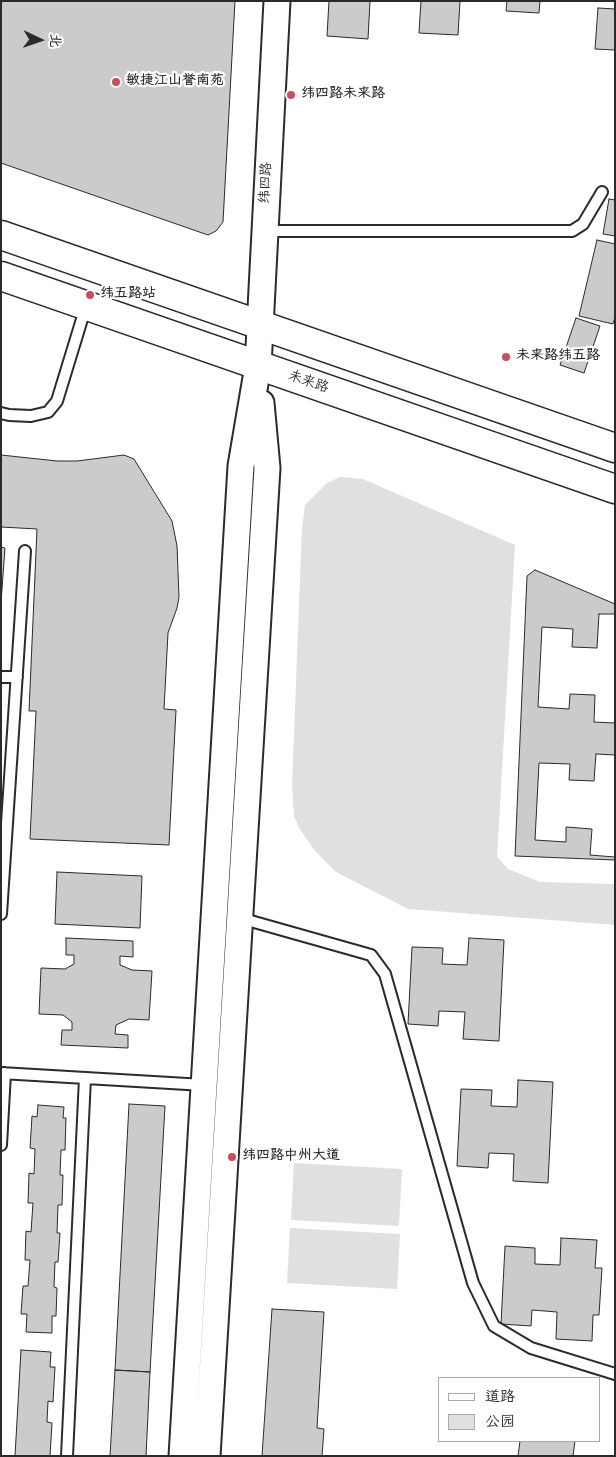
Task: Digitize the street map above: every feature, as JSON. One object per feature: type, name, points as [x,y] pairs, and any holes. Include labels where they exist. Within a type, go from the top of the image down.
[{"type":"main road","points":[[1,235],[615,448]]},
{"type":"main road","name":"未来路","points":[[1,276],[615,489]]},
{"type":"street","name":"纬四路","points":[[258,366],[277,1]]},
{"type":"street","points":[[207,1456],[266,468],[258,366]]},
{"type":"street","points":[[182,1456],[242,466],[258,366]]},
{"type":"lane","points":[[265,231],[572,231],[583,224],[602,192]]},
{"type":"lane","points":[[1,412],[8,415],[31,416],[48,412],[57,401],[86,306]]},
{"type":"lane","points":[[1,914],[25,551]]},
{"type":"lane","points":[[1,676],[17,677]]},
{"type":"lane","points":[[239,918],[371,956],[385,974],[473,1283],[494,1326],[531,1348],[615,1374]]},
{"type":"lane","points":[[1,1145],[3,1073],[204,1085]]},
{"type":"lane","points":[[67,1456],[85,1078]]},
{"type":"green space","points":[[340,477],[363,479],[515,545],[497,857],[508,869],[540,882],[615,884],[615,925],[408,909],[336,872],[315,851],[299,828],[294,816],[292,785],[302,528],[305,505],[327,483]]},
{"type":"green space","points":[[294,1163],[402,1169],[399,1226],[291,1220]]},
{"type":"green space","points":[[290,1228],[400,1234],[397,1289],[287,1283]]},
{"type":"building","name":"敏捷江山誉南苑","points":[[1,1],[235,1],[223,222],[216,231],[208,235],[1,163]]},
{"type":"building","points":[[329,1],[370,1],[368,39],[327,36]]},
{"type":"building","points":[[421,1],[460,1],[458,35],[419,33]]},
{"type":"building","points":[[507,1],[540,1],[539,13],[506,11]]},
{"type":"building","points":[[598,8],[615,9],[615,50],[595,49]]},
{"type":"building","points":[[609,199],[615,200],[615,236],[603,234]]},
{"type":"building","points":[[597,240],[615,244],[615,317],[613,324],[579,316]]},
{"type":"building","points":[[576,318],[600,326],[584,373],[560,365]]},
{"type":"building","points":[[1,455],[57,461],[77,461],[124,455],[134,459],[172,521],[177,546],[179,597],[168,633],[164,709],[176,710],[169,845],[30,839],[36,711],[29,711],[37,529],[1,527]]},
{"type":"building","points":[[1,547],[5,548],[1,603]]},
{"type":"building","points":[[535,570],[615,604],[615,860],[515,856],[527,576]]},
{"type":"building","points":[[599,614],[615,614],[615,723],[594,722],[595,695],[570,694],[569,709],[538,707],[542,627],[573,629],[572,647],[597,648]]},
{"type":"building","points":[[596,754],[615,755],[615,857],[590,855],[592,829],[566,827],[566,842],[535,840],[539,763],[570,764],[569,780],[594,781]]},
{"type":"building","points":[[57,872],[142,876],[140,928],[55,924]]},
{"type":"building","points":[[66,938],[133,941],[133,957],[120,956],[120,965],[132,970],[152,971],[149,1020],[129,1019],[116,1025],[115,1034],[128,1035],[128,1048],[61,1045],[62,1030],[72,1030],[72,1022],[63,1015],[39,1014],[41,968],[65,969],[74,964],[74,955],[66,955]]},
{"type":"building","points":[[469,938],[504,940],[499,1041],[463,1039],[465,1012],[439,1011],[438,1026],[408,1024],[412,947],[443,948],[442,964],[467,965]]},
{"type":"building","points":[[518,1080],[553,1082],[548,1183],[513,1181],[514,1154],[489,1153],[488,1168],[457,1166],[461,1089],[492,1090],[491,1106],[517,1107]]},
{"type":"building","points":[[129,1104],[165,1106],[150,1372],[115,1370]]},
{"type":"building","points":[[38,1105],[64,1107],[63,1118],[66,1118],[65,1150],[61,1150],[60,1175],[63,1175],[62,1205],[58,1205],[57,1233],[60,1233],[58,1262],[55,1262],[54,1287],[57,1288],[56,1316],[52,1316],[52,1333],[26,1332],[27,1314],[21,1314],[23,1286],[28,1286],[30,1260],[25,1260],[26,1231],[31,1232],[33,1203],[28,1203],[29,1173],[34,1174],[35,1149],[30,1148],[32,1116],[37,1117]]},
{"type":"building","points":[[561,1238],[597,1240],[595,1268],[602,1268],[599,1315],[593,1315],[592,1341],[556,1339],[557,1312],[532,1310],[531,1326],[501,1324],[505,1246],[535,1248],[535,1264],[560,1265]]},
{"type":"building","points":[[272,1309],[324,1312],[317,1428],[324,1429],[322,1456],[262,1456]]},
{"type":"building","points":[[21,1350],[51,1352],[50,1367],[55,1367],[53,1402],[48,1401],[47,1422],[52,1423],[50,1456],[15,1456]]},
{"type":"building","points":[[115,1370],[150,1372],[146,1456],[110,1456]]},
{"type":"building","points":[[520,1442],[575,1442],[573,1456],[518,1456]]},
{"type":"place","name":"敏捷江山誉南苑","points":[[116,82]]},
{"type":"place","name":"纬四路未来路","points":[[291,95]]},
{"type":"place","name":"纬五路站","points":[[90,295]]},
{"type":"place","name":"未来路纬五路","points":[[506,357]]},
{"type":"place","name":"纬四路中州大道","points":[[232,1157]]}]
